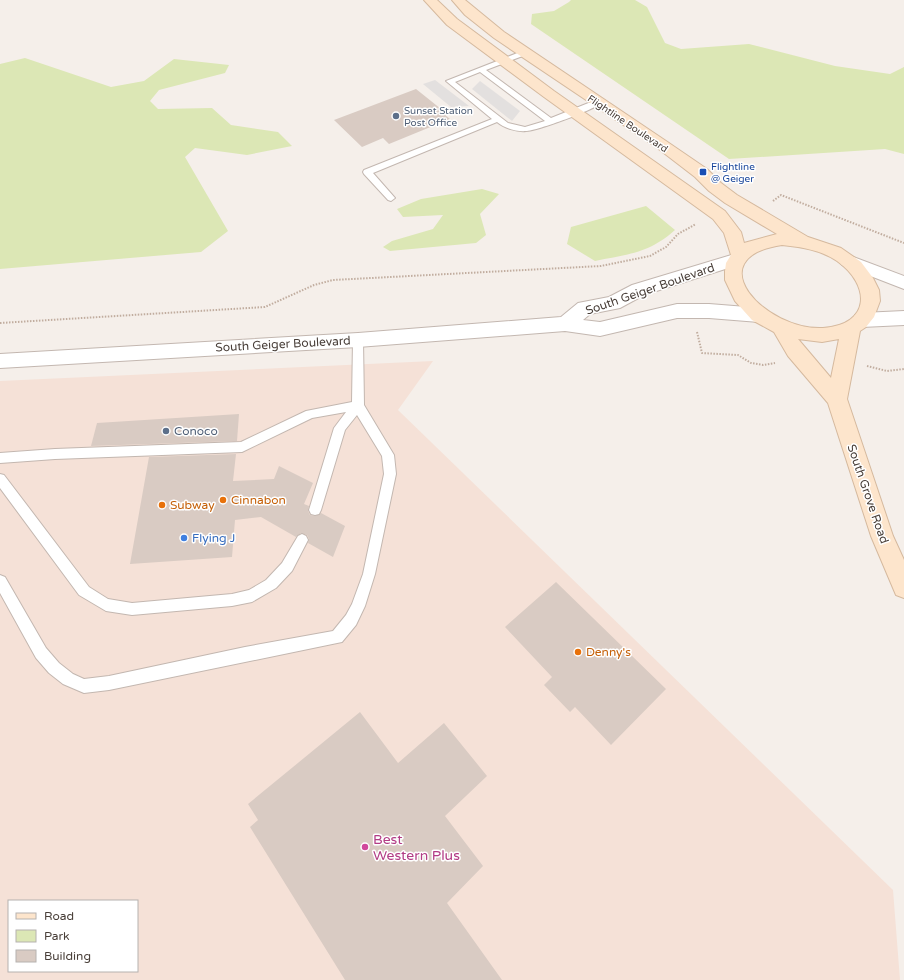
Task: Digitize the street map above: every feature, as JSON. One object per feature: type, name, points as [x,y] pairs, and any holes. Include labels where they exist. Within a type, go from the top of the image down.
[{"type":"main road","name":"Flightline Boulevard","points":[[430,0],[452,22],[719,215],[732,232],[739,257]]},
{"type":"main road","name":"Flightline Boulevard","points":[[458,0],[470,12],[500,36],[701,173],[715,187],[753,213],[802,241]]},
{"type":"main road","points":[[782,239],[802,241],[822,246],[848,261],[860,271],[870,287],[872,303],[866,318],[856,325],[830,334],[806,334],[781,327],[759,315],[744,302],[736,287],[733,272],[739,257],[748,249],[763,242],[782,239]]},
{"type":"main road","name":"South Grove Road","points":[[837,399],[843,363],[856,325]]},
{"type":"main road","name":"South Grove Road","points":[[781,327],[796,351],[837,399],[882,536],[904,587]]},
{"type":"street","name":"South Geiger Boulevard","points":[[565,324],[585,308],[613,303],[638,290],[739,257]]},
{"type":"street","points":[[848,261],[904,283]]},
{"type":"street","name":"South Geiger Boulevard","points":[[0,361],[358,340],[565,324],[600,329],[677,312],[709,311],[759,315]]},
{"type":"street","points":[[856,325],[904,318]]},
{"type":"lane","points":[[525,52],[450,81],[505,125],[526,129],[551,122],[598,102]]},
{"type":"lane","points":[[480,70],[551,122]]},
{"type":"lane","points":[[391,198],[366,172],[498,119]]},
{"type":"lane","points":[[0,582],[41,653],[54,668],[68,679],[84,686],[109,683],[246,654],[337,637],[351,620],[358,606],[369,574],[390,474],[388,455],[358,406],[358,340]]},
{"type":"lane","points":[[0,458],[55,454],[242,447],[310,414],[358,406]]},
{"type":"lane","points":[[315,510],[340,428],[358,406]]},
{"type":"lane","points":[[0,479],[84,591],[106,605],[132,610],[232,600],[252,596],[272,584],[287,567],[302,540]]},
{"type":"path","points":[[753,213],[781,196],[904,243]]},
{"type":"path","points":[[0,323],[265,307],[314,285],[333,280],[601,266],[650,256],[666,248],[678,234],[695,224],[724,221]]},
{"type":"shaded area","points":[[435,80],[469,106],[451,107],[423,84]]},
{"type":"shaded area","points":[[480,81],[520,111],[512,121],[472,89]]},
{"type":"shaded area","points":[[433,361],[398,410],[893,890],[900,980],[0,980],[0,381]]},
{"type":"green space","points":[[571,0],[635,0],[647,7],[665,43],[681,49],[749,44],[835,66],[890,74],[904,67],[904,154],[885,149],[729,159],[531,24],[532,14],[554,11]]},
{"type":"green space","points":[[25,58],[111,87],[144,81],[174,59],[229,65],[225,73],[159,90],[150,101],[158,109],[212,108],[231,125],[278,132],[292,146],[247,155],[195,148],[185,157],[228,231],[201,252],[0,269],[0,64]]},
{"type":"green space","points":[[482,189],[499,194],[480,214],[486,235],[476,243],[390,251],[383,247],[392,241],[433,229],[443,215],[403,217],[397,209],[421,199]]},
{"type":"green space","points":[[646,206],[675,230],[647,249],[595,261],[567,244],[571,227]]},
{"type":"building","name":"Sunset Station Post Office","points":[[416,89],[446,113],[444,114],[450,119],[389,144],[383,138],[362,147],[334,120]]},
{"type":"building","name":"Conoco","points":[[239,414],[237,441],[91,446],[97,423]]},
{"type":"building","points":[[236,454],[233,481],[274,479],[279,466],[313,483],[304,504],[309,506],[308,511],[310,515],[315,516],[321,513],[345,526],[333,557],[308,543],[309,539],[307,535],[301,533],[296,537],[261,517],[235,520],[232,557],[130,564],[149,457]]},
{"type":"building","name":"Denny's","points":[[556,582],[666,689],[611,745],[575,707],[570,712],[544,685],[552,677],[505,627]]},
{"type":"building","name":"Best Western Plus","points":[[360,712],[398,763],[444,723],[487,776],[445,816],[483,866],[447,903],[502,980],[345,980],[250,827],[258,820],[248,804]]},
{"type":"place","name":"Sunset Station Post Office","points":[[396,116]]},
{"type":"place","name":"Flightline @ Geiger","points":[[703,172]]},
{"type":"place","name":"Conoco","points":[[166,431]]},
{"type":"place","name":"Cinnabon","points":[[223,500]]},
{"type":"place","name":"Subway","points":[[162,505]]},
{"type":"place","name":"Flying J","points":[[184,538]]},
{"type":"place","name":"Denny's","points":[[578,652]]},
{"type":"place","name":"Best Western Plus","points":[[365,847]]}]
